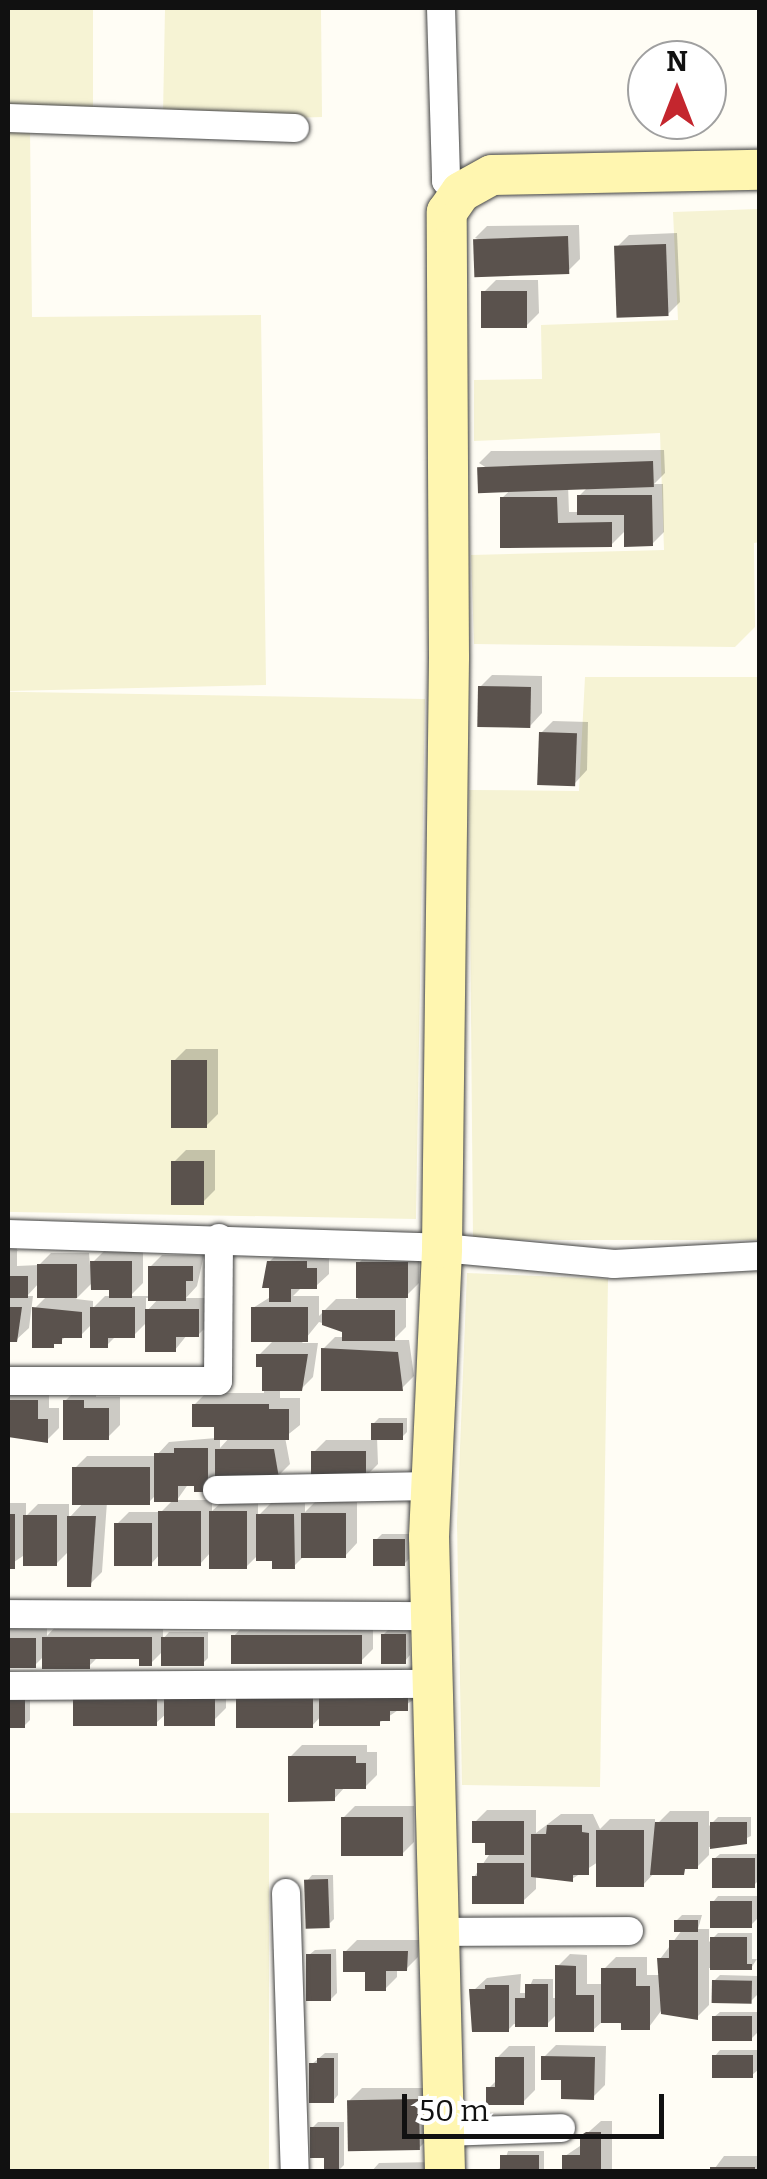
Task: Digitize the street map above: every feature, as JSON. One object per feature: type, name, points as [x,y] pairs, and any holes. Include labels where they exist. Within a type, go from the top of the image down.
[{"type":"street","points":[[441,8],[446,181],[461,192]]},
{"type":"street","points":[[8,118],[295,128]]},
{"type":"street","points":[[444,2172],[430,1486],[442,1248],[449,657],[447,212],[461,192],[492,175],[760,170]]},
{"type":"street","points":[[8,1234],[442,1248],[614,1264],[760,1256]]},
{"type":"street","points":[[8,1382],[218,1382],[218,1238]]},
{"type":"street","points":[[217,1490],[430,1486]]},
{"type":"street","points":[[8,1614],[431,1616]]},
{"type":"street","points":[[8,1686],[433,1684]]},
{"type":"street","points":[[286,1892],[294,2172]]},
{"type":"street","points":[[440,1932],[629,1931]]},
{"type":"street","points":[[443,2132],[560,2128]]},
{"type":"shaded area","points":[[8,8],[93,8],[93,110],[8,110]]},
{"type":"shaded area","points":[[165,8],[321,8],[322,117],[199,121],[163,115]]},
{"type":"shaded area","points":[[8,127],[30,128],[32,317],[261,315],[266,685],[8,691]]},
{"type":"shaded area","points":[[759,209],[760,542],[754,543],[755,627],[735,647],[474,644],[471,555],[664,550],[660,433],[474,441],[474,380],[542,379],[541,325],[678,320],[673,212]]},
{"type":"shaded area","points":[[585,677],[759,677],[759,1240],[473,1240],[469,790],[579,791]]},
{"type":"shaded area","points":[[8,692],[425,699],[416,1219],[8,1212]]},
{"type":"shaded area","points":[[467,1273],[608,1279],[600,1787],[462,1785],[457,1523]]},
{"type":"shaded area","points":[[8,1813],[269,1813],[269,2171],[8,2171]]},
{"type":"building","points":[[568,236],[569,274],[474,277],[473,239]]},
{"type":"building","points":[[666,244],[669,316],[617,318],[614,246]]},
{"type":"building","points":[[481,291],[527,291],[527,328],[481,328]]},
{"type":"building","points":[[653,461],[654,487],[478,493],[477,467]]},
{"type":"building","points":[[577,495],[652,495],[653,546],[624,547],[624,515],[577,515]]},
{"type":"building","points":[[500,497],[557,497],[558,523],[612,522],[612,547],[500,548]]},
{"type":"building","points":[[478,686],[531,687],[530,728],[477,727]]},
{"type":"building","points":[[539,732],[577,733],[575,786],[537,785]]},
{"type":"building","points":[[171,1060],[207,1060],[207,1128],[171,1128]]},
{"type":"building","points":[[171,1161],[204,1161],[204,1205],[171,1205]]},
{"type":"building","points":[[90,1261],[132,1261],[132,1298],[109,1298],[109,1290],[91,1290]]},
{"type":"building","points":[[267,1261],[307,1261],[307,1268],[317,1268],[317,1289],[291,1289],[291,1302],[269,1302],[269,1288],[262,1288]]},
{"type":"building","points":[[356,1262],[408,1262],[408,1298],[356,1298]]},
{"type":"building","points":[[37,1264],[77,1264],[77,1298],[37,1298]]},
{"type":"building","points":[[148,1266],[193,1266],[193,1281],[186,1281],[186,1301],[148,1301]]},
{"type":"building","points":[[8,1276],[28,1276],[28,1298],[8,1298]]},
{"type":"building","points":[[8,1307],[22,1307],[17,1342],[8,1342]]},
{"type":"building","points":[[32,1307],[82,1312],[82,1338],[62,1338],[62,1344],[54,1344],[54,1348],[32,1348]]},
{"type":"building","points":[[90,1307],[135,1307],[135,1338],[108,1338],[108,1348],[90,1348]]},
{"type":"building","points":[[251,1307],[308,1307],[308,1342],[251,1342]]},
{"type":"building","points":[[145,1309],[199,1309],[199,1337],[176,1337],[176,1352],[145,1352]]},
{"type":"building","points":[[322,1310],[395,1310],[395,1341],[342,1341],[342,1332],[322,1325]]},
{"type":"building","points":[[321,1348],[398,1352],[403,1391],[321,1391]]},
{"type":"building","points":[[256,1354],[308,1354],[302,1391],[262,1391],[262,1367],[256,1367]]},
{"type":"building","points":[[8,1400],[38,1400],[38,1419],[48,1419],[48,1443],[8,1437]]},
{"type":"building","points":[[63,1400],[84,1400],[84,1408],[109,1408],[109,1440],[63,1440]]},
{"type":"building","points":[[192,1404],[269,1404],[269,1409],[289,1409],[289,1440],[214,1440],[214,1427],[192,1427]]},
{"type":"building","points":[[371,1423],[403,1423],[403,1440],[371,1440]]},
{"type":"building","points":[[174,1448],[208,1448],[208,1492],[194,1492],[194,1486],[178,1486],[178,1502],[154,1502],[154,1453],[174,1453]]},
{"type":"building","points":[[215,1449],[274,1449],[279,1478],[215,1481]]},
{"type":"building","points":[[311,1451],[366,1451],[366,1478],[311,1478]]},
{"type":"building","points":[[72,1467],[150,1467],[150,1505],[72,1505]]},
{"type":"building","points":[[158,1511],[201,1511],[201,1566],[158,1566]]},
{"type":"building","points":[[209,1511],[247,1511],[247,1569],[209,1569]]},
{"type":"building","points":[[301,1513],[346,1513],[346,1558],[301,1558]]},
{"type":"building","points":[[8,1514],[15,1514],[15,1569],[8,1569]]},
{"type":"building","points":[[256,1514],[294,1514],[295,1569],[272,1569],[272,1561],[256,1561]]},
{"type":"building","points":[[23,1515],[57,1515],[57,1566],[23,1566]]},
{"type":"building","points":[[67,1516],[96,1516],[91,1587],[67,1587]]},
{"type":"building","points":[[114,1523],[152,1523],[152,1566],[114,1566]]},
{"type":"building","points":[[373,1539],[405,1539],[405,1566],[373,1566]]},
{"type":"building","points":[[381,1634],[406,1634],[406,1664],[381,1664]]},
{"type":"building","points":[[231,1635],[362,1635],[362,1664],[231,1664]]},
{"type":"building","points":[[42,1637],[152,1637],[152,1666],[139,1666],[139,1659],[90,1659],[90,1669],[42,1669]]},
{"type":"building","points":[[161,1637],[204,1637],[204,1666],[161,1666]]},
{"type":"building","points":[[8,1638],[36,1638],[36,1668],[8,1668]]},
{"type":"building","points":[[319,1693],[408,1693],[408,1711],[390,1711],[390,1721],[380,1721],[380,1726],[319,1726]]},
{"type":"building","points":[[8,1696],[25,1696],[25,1728],[8,1728]]},
{"type":"building","points":[[164,1697],[215,1697],[215,1726],[164,1726]]},
{"type":"building","points":[[73,1698],[157,1698],[157,1726],[73,1726]]},
{"type":"building","points":[[236,1698],[313,1698],[313,1728],[236,1728]]},
{"type":"building","points":[[288,1756],[356,1756],[356,1763],[366,1763],[366,1789],[335,1789],[335,1801],[288,1802]]},
{"type":"building","points":[[341,1817],[403,1817],[403,1856],[341,1856]]},
{"type":"building","points":[[472,1821],[524,1821],[524,1855],[485,1855],[485,1843],[472,1843]]},
{"type":"building","points":[[655,1822],[698,1822],[698,1869],[685,1869],[684,1875],[650,1875]]},
{"type":"building","points":[[710,1822],[747,1822],[747,1844],[710,1849]]},
{"type":"building","points":[[547,1825],[582,1825],[582,1832],[589,1833],[589,1875],[573,1875],[573,1882],[531,1877],[531,1834],[546,1834]]},
{"type":"building","points":[[596,1830],[644,1830],[644,1887],[596,1887]]},
{"type":"building","points":[[712,1858],[755,1858],[755,1888],[712,1888]]},
{"type":"building","points":[[477,1863],[524,1863],[524,1904],[472,1904],[472,1876],[477,1876]]},
{"type":"building","points":[[328,1879],[330,1928],[306,1929],[304,1880]]},
{"type":"building","points":[[710,1901],[752,1901],[752,1928],[710,1928]]},
{"type":"building","points":[[674,1920],[698,1920],[698,1932],[674,1932]]},
{"type":"building","points":[[710,1937],[747,1937],[747,1964],[752,1964],[752,1970],[710,1970]]},
{"type":"building","points":[[669,1940],[698,1940],[698,2020],[661,2014],[657,1958],[669,1958]]},
{"type":"building","points":[[343,1951],[408,1951],[407,1971],[386,1971],[386,1991],[365,1991],[365,1972],[343,1972]]},
{"type":"building","points":[[306,1954],[331,1954],[331,2001],[306,2001]]},
{"type":"building","points":[[555,1965],[576,1966],[576,1995],[594,1995],[594,2032],[555,2032]]},
{"type":"building","points":[[601,1968],[636,1968],[636,1986],[650,1986],[650,2030],[621,2030],[621,2023],[601,2023]]},
{"type":"building","points":[[712,1980],[752,1981],[752,2004],[712,2003]]},
{"type":"building","points":[[525,1984],[548,1984],[548,2027],[515,2027],[515,1998],[525,1998]]},
{"type":"building","points":[[485,1985],[509,1985],[509,2032],[472,2032],[469,1989],[485,1989]]},
{"type":"building","points":[[712,2016],[752,2016],[752,2041],[712,2041]]},
{"type":"building","points":[[712,2055],[753,2055],[753,2078],[712,2078]]},
{"type":"building","points":[[541,2056],[595,2057],[594,2100],[561,2099],[561,2080],[541,2080]]},
{"type":"building","points":[[495,2057],[524,2057],[524,2105],[486,2105],[486,2087],[495,2087]]},
{"type":"building","points":[[317,2058],[334,2058],[334,2103],[309,2103],[309,2063],[317,2063]]},
{"type":"building","points":[[419,2099],[420,2150],[348,2151],[347,2100]]},
{"type":"building","points":[[310,2127],[339,2127],[339,2172],[324,2172],[324,2158],[310,2158]]},
{"type":"building","points":[[601,2132],[601,2172],[562,2172],[562,2155],[580,2155],[580,2136]]},
{"type":"building","points":[[500,2155],[539,2155],[539,2172],[500,2172]]},
{"type":"building","points":[[710,2167],[755,2167],[755,2172],[710,2172]]}]
